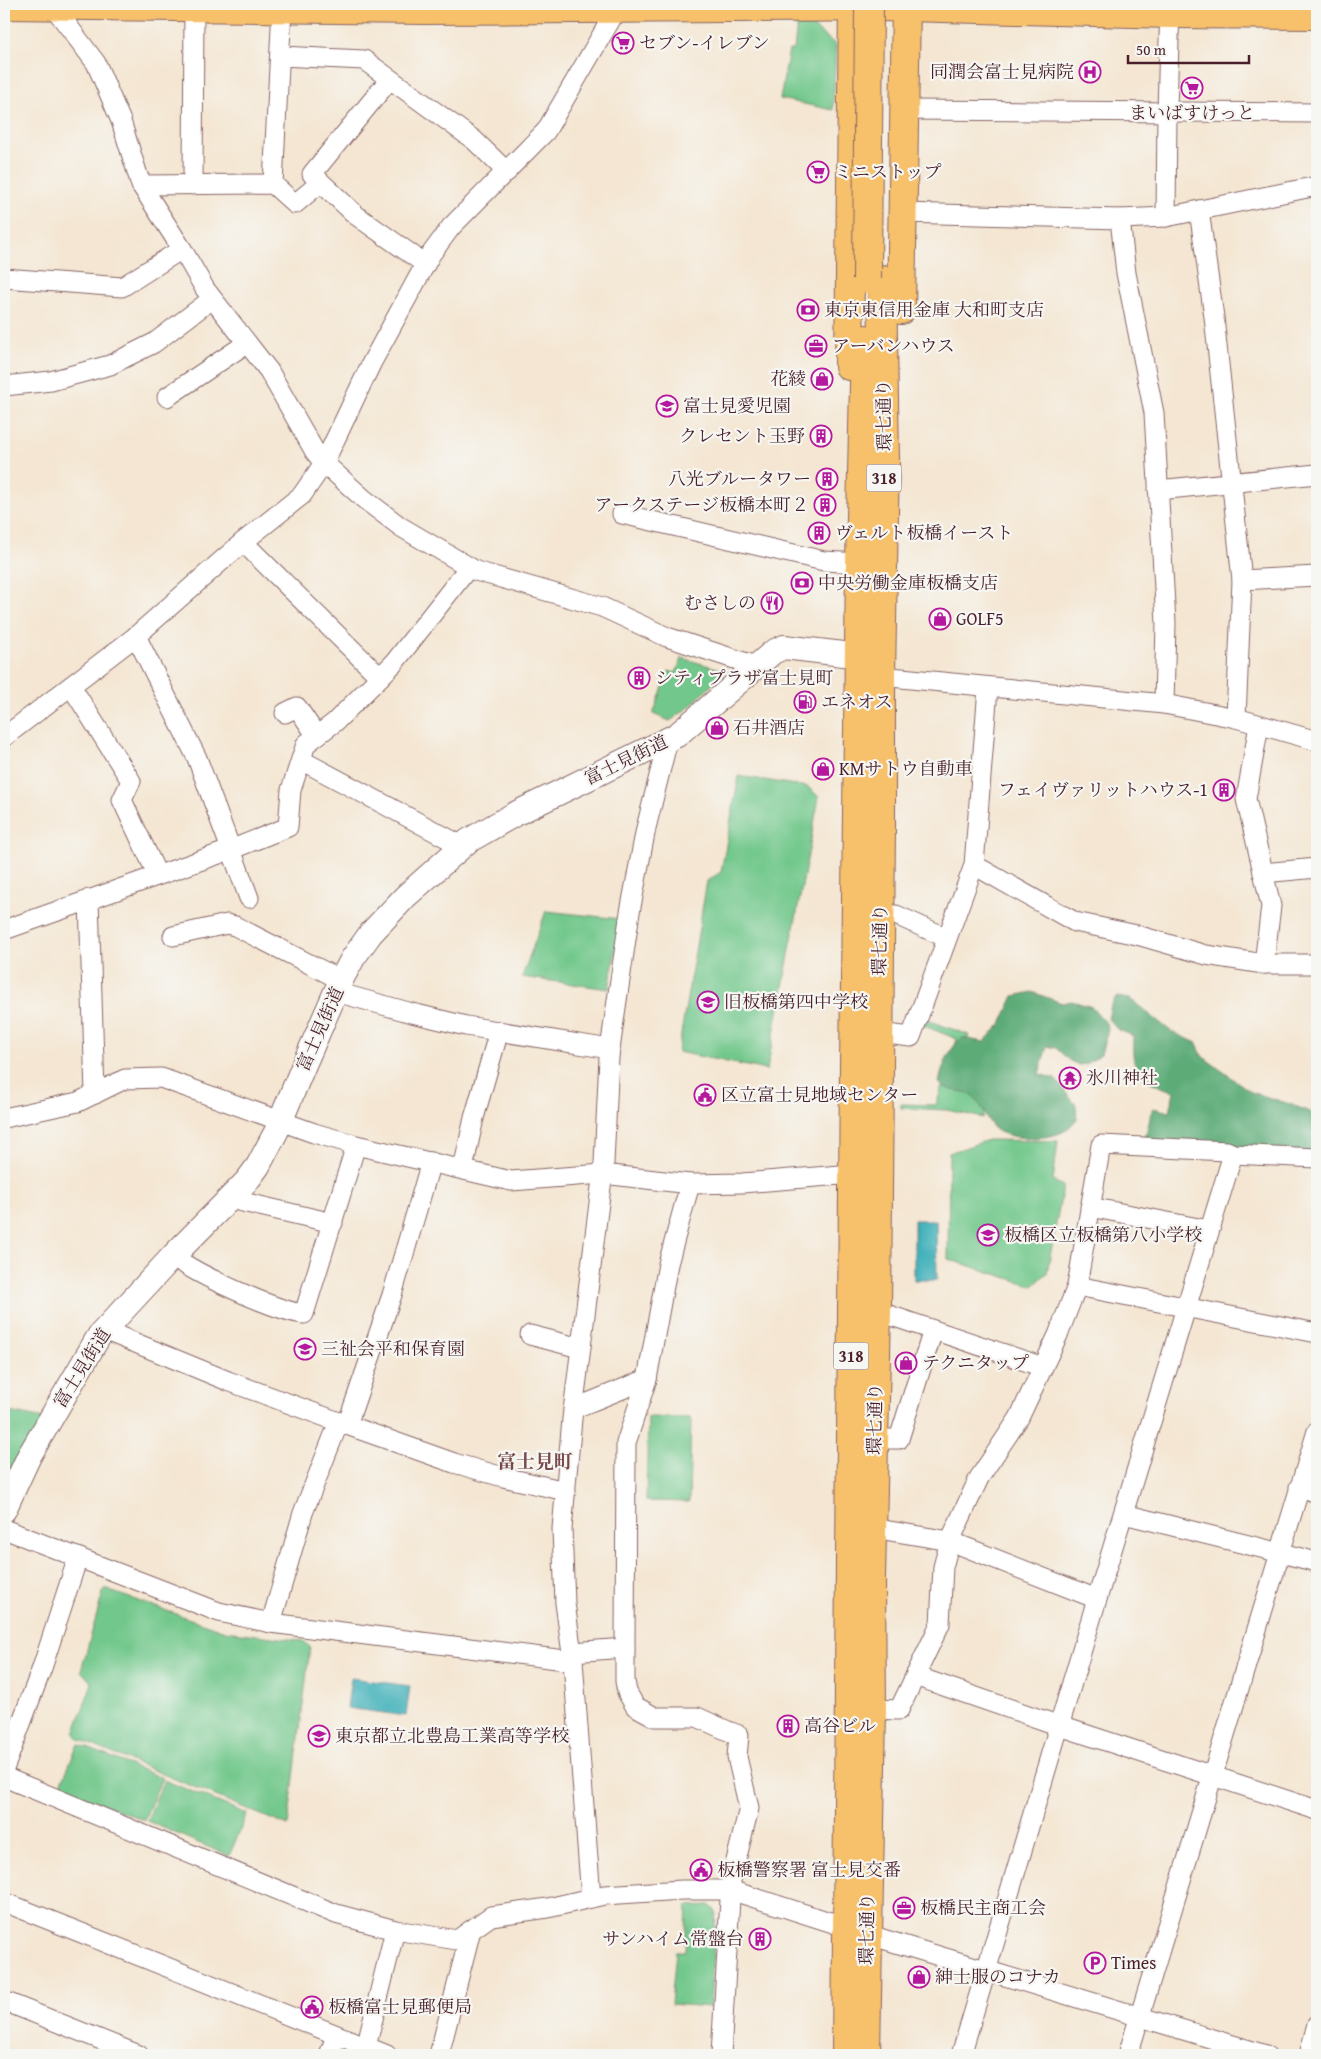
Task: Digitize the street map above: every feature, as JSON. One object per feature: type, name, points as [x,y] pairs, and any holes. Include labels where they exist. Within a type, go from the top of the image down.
[{"type":"main road","points":[[858,5],[849,376],[850,404],[862,489]]},
{"type":"main road","name":"環七通り","points":[[846,2055],[857,1930],[872,1709],[872,1528],[877,1311],[881,676],[885,459],[858,5]]},
{"type":"main road","points":[[885,459],[901,398],[904,110],[899,5]]},
{"type":"main road","points":[[4,6],[185,6],[424,10],[899,5],[1170,9],[1317,15]]},
{"type":"main road","name":"環七通り","points":[[866,2055],[857,1930],[853,1174],[860,563],[862,489],[874,279],[899,5]]},
{"type":"street","points":[[53,6],[96,63],[121,121],[141,185],[212,300],[269,371],[315,452],[324,463],[364,499],[401,527],[476,571],[602,607],[667,637],[756,666]]},
{"type":"street","points":[[185,6],[193,185]]},
{"type":"street","points":[[273,184],[282,8]]},
{"type":"street","points":[[4,737],[136,636],[243,542],[302,495],[324,463],[372,362],[425,264],[451,227],[546,131],[617,8]]},
{"type":"street","points":[[1166,217],[1170,9]]},
{"type":"street","points":[[280,56],[364,60],[474,140],[507,172]]},
{"type":"street","points":[[390,79],[312,174],[357,216],[425,264]]},
{"type":"street","points":[[904,110],[1317,114]]},
{"type":"street","points":[[141,185],[273,184],[295,204],[320,183]]},
{"type":"street","points":[[902,213],[1120,219],[1166,217],[1317,186]]},
{"type":"street","points":[[1199,210],[1214,317],[1242,580],[1236,718]]},
{"type":"street","points":[[1120,219],[1126,273],[1154,413],[1166,623],[1164,704]]},
{"type":"street","points":[[4,278],[122,287],[182,249]]},
{"type":"street","points":[[4,386],[51,381],[110,364],[154,343],[212,300]]},
{"type":"street","points":[[167,397],[247,343]]},
{"type":"street","points":[[1158,490],[1317,474]]},
{"type":"street","points":[[622,514],[824,561],[860,563]]},
{"type":"street","points":[[243,542],[380,677]]},
{"type":"street","points":[[4,930],[157,874],[230,850],[288,826],[291,790],[306,744],[335,722],[394,663],[469,567]]},
{"type":"street","points":[[1242,580],[1317,576]]},
{"type":"street","points":[[136,636],[197,758],[249,898]]},
{"type":"street","name":"富士見街道","points":[[4,1510],[29,1456],[104,1330],[247,1181],[258,1166],[281,1121],[353,958],[371,933],[406,896],[462,846],[515,814],[668,740],[686,728],[773,652],[784,648],[860,656]]},
{"type":"street","points":[[860,656],[881,676],[1164,704],[1236,718],[1317,741]]},
{"type":"street","points":[[71,686],[131,781],[122,800],[157,874]]},
{"type":"street","points":[[879,1033],[911,1037],[974,865],[988,688]]},
{"type":"street","points":[[284,713],[297,707],[316,735]]},
{"type":"street","points":[[1258,724],[1246,799],[1271,906],[1264,964]]},
{"type":"street","points":[[591,1898],[573,1657],[565,1603],[562,1529],[580,1348],[603,1174],[610,1049],[630,912],[646,828],[668,740]]},
{"type":"street","points":[[301,760],[462,846]]},
{"type":"street","points":[[974,865],[1075,922],[1137,935],[1198,953],[1264,964],[1317,964]]},
{"type":"street","points":[[1263,873],[1317,868]]},
{"type":"street","points":[[89,899],[95,1094]]},
{"type":"street","points":[[880,915],[896,915],[947,938]]},
{"type":"street","points":[[173,936],[227,924],[235,926],[339,986],[421,1015],[466,1026],[610,1049]]},
{"type":"street","points":[[463,1169],[474,1118],[499,1030]]},
{"type":"street","points":[[4,1118],[78,1102],[125,1079],[161,1078],[314,1133],[356,1145],[511,1181],[603,1174],[690,1184],[742,1183],[853,1174]]},
{"type":"street","points":[[173,1256],[184,1265],[244,1293],[292,1313],[304,1314],[356,1145]]},
{"type":"street","points":[[872,1709],[899,1710],[940,1624],[943,1567],[950,1541],[979,1478],[1019,1418],[1058,1335],[1077,1286],[1101,1146],[1227,1151],[1233,1154],[1317,1158]]},
{"type":"street","points":[[961,2055],[1097,1599],[1233,1154]]},
{"type":"street","points":[[271,1623],[303,1513],[343,1424],[392,1295],[431,1162]]},
{"type":"street","points":[[690,1184],[668,1264],[647,1379],[626,1443],[625,1681],[627,1692],[636,1706],[655,1717],[697,1716],[739,1735],[737,1757],[749,1808],[730,1890],[721,2055]]},
{"type":"street","points":[[230,1199],[333,1223]]},
{"type":"street","points":[[1090,1207],[1209,1230]]},
{"type":"street","points":[[1077,1286],[1317,1333]]},
{"type":"street","points":[[877,1311],[1043,1366]]},
{"type":"street","points":[[104,1330],[228,1381],[454,1463],[566,1491]]},
{"type":"street","points":[[874,1439],[899,1439],[933,1330]]},
{"type":"street","points":[[530,1335],[580,1348]]},
{"type":"street","points":[[573,1409],[647,1379]]},
{"type":"street","points":[[1128,2055],[1280,1553],[1308,1490],[1317,1431]]},
{"type":"street","points":[[1124,1514],[1317,1562]]},
{"type":"street","points":[[872,1528],[950,1541],[1097,1599]]},
{"type":"street","points":[[4,1529],[219,1612],[271,1623],[573,1657],[625,1648]]},
{"type":"street","points":[[4,1770],[42,1668],[78,1558]]},
{"type":"street","points":[[915,1676],[1060,1726],[1317,1810]]},
{"type":"street","points":[[4,1777],[336,1914],[395,1930],[457,1940],[491,1916],[548,1908],[604,1895],[682,1890],[730,1890],[1265,2055]]},
{"type":"street","points":[[4,1902],[387,2055]]},
{"type":"street","points":[[366,2048],[395,1930]]},
{"type":"street","points":[[439,2055],[470,1930]]},
{"type":"street","points":[[4,2001],[139,2055]]},
{"type":"street","points":[[1309,2055],[1317,2024]]},
{"type":"street","points":[[329,2055],[336,2036]]},
{"type":"green space","points":[[797,24],[811,25],[836,45],[833,110],[780,99],[789,50],[794,50]]},
{"type":"green space","points":[[682,658],[720,669],[722,675],[688,708],[670,721],[653,714],[669,671],[676,673]]},
{"type":"green space","points":[[739,776],[808,787],[819,797],[767,1070],[678,1052],[707,881],[721,872]]},
{"type":"green space","points":[[546,911],[621,919],[609,989],[522,977]]},
{"type":"green space","points":[[1032,992],[1062,1003],[1072,1001],[1092,1007],[1106,1023],[1108,1029],[1101,1054],[1087,1064],[1079,1065],[1070,1061],[1056,1048],[1047,1046],[1039,1074],[1055,1079],[1076,1105],[1077,1119],[1059,1134],[1039,1138],[1018,1137],[999,1132],[990,1123],[975,1098],[965,1092],[949,1089],[939,1083],[947,1058],[957,1042],[962,1038],[984,1042],[1001,1024],[1014,996]]},
{"type":"green space","points":[[1116,997],[1130,999],[1172,1032],[1197,1043],[1202,1056],[1251,1092],[1290,1104],[1317,1115],[1317,1152],[1143,1144],[1153,1108],[1170,1112],[1174,1091],[1150,1081],[1136,1067],[1133,1055],[1133,1036],[1117,1029],[1108,1019],[1111,1005]]},
{"type":"green space","points":[[924,1019],[969,1035],[967,1041],[1002,1054],[983,1118],[947,1110],[901,1108],[901,1104],[936,1105],[957,1039],[922,1025]]},
{"type":"green space","points":[[988,1140],[1058,1141],[1053,1181],[1063,1186],[1047,1273],[1033,1286],[948,1259],[949,1153]]},
{"type":"green space","points":[[4,1411],[44,1419],[16,1469],[4,1466]]},
{"type":"green space","points":[[648,1417],[691,1418],[689,1502],[646,1501]]},
{"type":"green space","points":[[104,1589],[225,1631],[304,1641],[310,1647],[288,1826],[78,1739],[74,1734],[92,1683],[81,1671]]},
{"type":"green space","points":[[78,1744],[162,1778],[144,1820],[60,1787]]},
{"type":"green space","points":[[164,1780],[247,1814],[229,1856],[147,1821]]},
{"type":"green space","points":[[709,1905],[716,1911],[710,2007],[671,2004],[676,1951],[685,1951],[687,1906]]},
{"type":"water","points":[[914,1220],[936,1220],[937,1280],[914,1280]]},
{"type":"water","points":[[351,1678],[410,1686],[406,1716],[347,1708]]},
{"type":"place","name":"セブン-イレブン","points":[[623,43]]},
{"type":"place","name":"同潤会富士見病院","points":[[1090,72]]},
{"type":"place","name":"まいばすけっと","points":[[1192,88]]},
{"type":"place","name":"ミニストップ","points":[[818,172]]},
{"type":"place","name":"東京東信用金庫 大和町支店","points":[[808,310]]},
{"type":"place","name":"アーバンハウス","points":[[816,346]]},
{"type":"place","name":"花綾","points":[[822,379]]},
{"type":"place","name":"富士見愛児園","points":[[667,406]]},
{"type":"place","name":"クレセント玉野","points":[[821,436]]},
{"type":"place","name":"八光ブルータワー","points":[[827,479]]},
{"type":"place","name":"アークステージ板橋本町２","points":[[825,505]]},
{"type":"place","name":"ヴェルト板橋イースト","points":[[819,533]]},
{"type":"place","name":"中央労働金庫板橋支店","points":[[802,583]]},
{"type":"place","name":"むさしの","points":[[772,603]]},
{"type":"place","name":"GOLF5","points":[[940,619]]},
{"type":"place","name":"シティプラザ富士見町","points":[[639,678]]},
{"type":"place","name":"エネオス","points":[[805,702]]},
{"type":"place","name":"石井酒店","points":[[717,728]]},
{"type":"place","name":"KMサトウ自動車","points":[[823,769]]},
{"type":"place","name":"フェイヴァリットハウス-1","points":[[1224,790]]},
{"type":"place","name":"旧板橋第四中学校","points":[[708,1002]]},
{"type":"place","name":"氷川神社","points":[[1070,1078]]},
{"type":"place","name":"区立富士見地域センター","points":[[705,1095]]},
{"type":"place","name":"板橋区立板橋第八小学校","points":[[988,1235]]},
{"type":"place","name":"三祉会平和保育園","points":[[305,1349]]},
{"type":"place","name":"テクニタップ","points":[[906,1363]]},
{"type":"place","name":"高谷ビル","points":[[788,1726]]},
{"type":"place","name":"東京都立北豊島工業高等学校","points":[[319,1736]]},
{"type":"place","name":"板橋警察署 富士見交番","points":[[701,1870]]},
{"type":"place","name":"板橋民主商工会","points":[[904,1908]]},
{"type":"place","name":"サンハイム常盤台","points":[[760,1939]]},
{"type":"place","name":"Times","points":[[1095,1963]]},
{"type":"place","name":"紳士服のコナカ","points":[[919,1977]]},
{"type":"place","name":"板橋富士見郵便局","points":[[312,2007]]},
{"type":"district","name":"富士見町","points":[[535,1461]]}]
